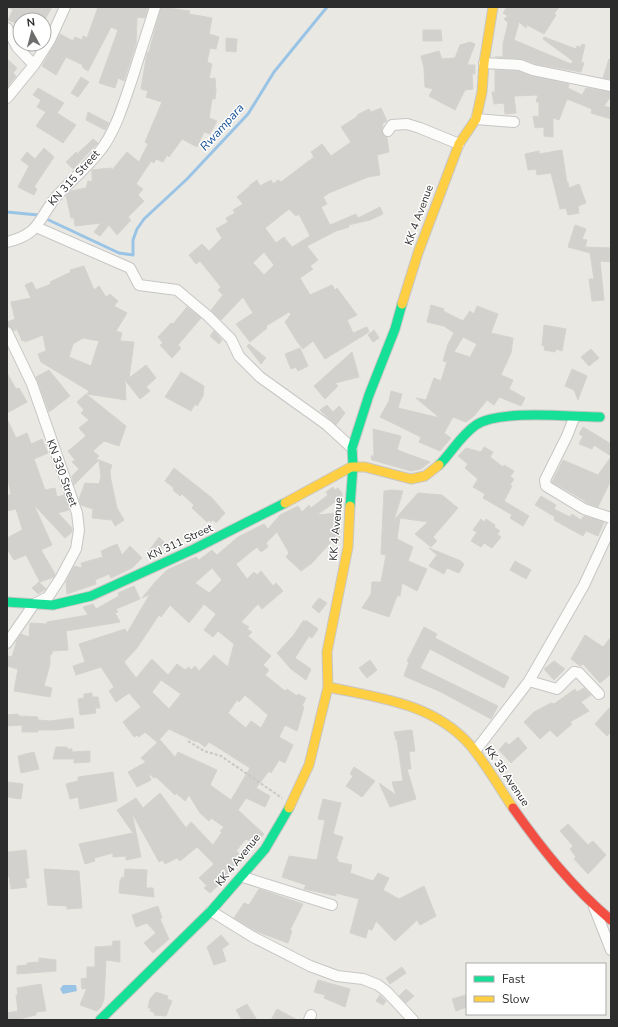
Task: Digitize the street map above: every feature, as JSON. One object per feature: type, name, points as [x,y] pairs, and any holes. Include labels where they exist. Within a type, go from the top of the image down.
[{"type":"main road","name":"KK 4 Avenue","points":[[100,1020],[211,911],[266,849],[292,803],[309,765],[328,687],[327,652],[348,547],[353,466],[352,448],[369,395],[395,329],[418,253],[459,144],[476,119],[482,92],[484,63],[494,7]]},
{"type":"main road","points":[[353,466],[384,472],[404,479],[418,479],[429,474],[476,425],[488,419],[507,416],[574,418],[600,416]]},
{"type":"main road","name":"KN 311 Street","points":[[8,600],[34,604],[58,604],[103,590],[214,539],[278,507],[353,466]]},
{"type":"main road","name":"KK 35 Avenue","points":[[328,687],[388,699],[410,706],[443,722],[476,750],[555,866],[594,907],[611,920]]},
{"type":"street","points":[[7,98],[34,65],[50,40],[65,7]]},
{"type":"street","name":"KN 315 Street","points":[[7,242],[28,235],[36,227],[46,209],[87,167],[105,143],[124,104],[155,7]]},
{"type":"street","points":[[7,28],[17,47],[34,65]]},
{"type":"street","points":[[484,63],[520,65],[533,70],[611,86]]},
{"type":"street","points":[[476,119],[514,122]]},
{"type":"street","points":[[388,131],[392,125],[407,124],[459,144]]},
{"type":"street","points":[[36,227],[130,268],[139,285],[177,290],[208,316],[231,339],[239,356],[260,377],[327,425],[352,448]]},
{"type":"street","name":"KN 330 Street","points":[[7,332],[32,384],[77,513],[79,530],[76,549],[60,579],[48,597],[34,604]]},
{"type":"street","points":[[574,418],[544,483],[546,486],[584,509],[611,518]]},
{"type":"street","points":[[476,750],[529,681],[584,585],[611,527]]},
{"type":"street","points":[[7,643],[34,604]]},
{"type":"street","points":[[529,681],[557,689],[574,672],[579,673],[600,694]]},
{"type":"street","points":[[243,876],[332,905]]},
{"type":"street","points":[[594,907],[611,950]]},
{"type":"street","points":[[211,911],[253,937],[310,966],[337,976],[363,979],[378,985],[387,992],[413,1020]]},
{"type":"path","points":[[188,741],[204,751],[221,756],[274,794],[292,803]]},
{"type":"water","points":[[63,985],[76,985],[77,991],[63,994],[60,989]]},
{"type":"building","points":[[7,7],[52,7],[49,12],[12,12],[13,10]]},
{"type":"building","points":[[98,7],[148,7],[145,18],[137,17],[136,44],[124,81],[118,78],[115,88],[99,83],[118,30],[111,27],[88,71],[82,67],[83,65],[66,57],[56,75],[42,66],[50,52],[52,52],[52,48],[60,34],[73,41],[75,37],[82,40],[83,36],[87,38]]},
{"type":"building","points":[[161,7],[190,11],[189,14],[212,18],[209,34],[219,37],[216,49],[210,48],[207,62],[212,64],[209,79],[215,78],[216,91],[215,99],[212,99],[209,118],[217,121],[210,134],[204,132],[197,147],[182,139],[169,157],[167,155],[163,162],[156,159],[154,163],[151,161],[136,184],[143,189],[138,195],[144,201],[128,217],[131,220],[117,235],[109,225],[100,236],[94,232],[101,223],[75,226],[74,218],[71,218],[66,195],[71,191],[86,188],[88,181],[92,182],[92,170],[111,168],[112,170],[127,152],[139,162],[148,144],[145,142],[162,102],[146,97],[148,91],[141,89],[147,53],[149,52]]},
{"type":"building","points":[[507,7],[559,7],[554,14],[556,15],[544,34],[527,25],[526,28],[519,22],[514,40],[571,64],[573,61],[543,39],[544,37],[576,49],[577,46],[581,47],[582,44],[585,45],[581,62],[584,63],[581,72],[535,64],[521,59],[495,57],[502,57],[503,55],[503,44],[508,23],[504,19],[508,16],[503,13]]},
{"type":"building","points":[[12,12],[12,22],[8,20]]},
{"type":"building","points":[[423,30],[441,30],[442,41],[423,41]]},
{"type":"building","points":[[226,38],[237,39],[236,52],[226,51]]},
{"type":"building","points":[[470,42],[475,44],[467,65],[475,65],[475,74],[472,74],[473,89],[465,90],[455,110],[429,96],[433,89],[425,87],[424,68],[421,56],[439,51],[442,59],[455,58],[460,45]]},
{"type":"building","points":[[7,59],[17,68],[13,73],[16,76],[7,88]]},
{"type":"building","points":[[609,59],[611,60],[611,79],[603,78]]},
{"type":"building","points":[[495,70],[519,71],[532,76],[569,84],[568,88],[582,95],[586,88],[611,92],[611,96],[604,106],[611,108],[611,119],[591,113],[592,109],[567,99],[559,120],[553,118],[553,137],[544,136],[544,127],[535,128],[533,116],[539,117],[539,102],[536,102],[538,95],[514,96],[516,113],[505,114],[504,103],[494,104],[492,92],[495,92]]},
{"type":"building","points":[[81,77],[89,82],[78,97],[71,93]]},
{"type":"building","points":[[38,88],[64,103],[57,113],[76,125],[63,143],[36,126],[46,112],[37,107],[41,100],[33,95]]},
{"type":"building","points":[[381,108],[387,121],[383,123],[382,131],[387,138],[389,152],[377,155],[380,175],[368,177],[329,193],[323,197],[327,204],[321,207],[330,225],[356,214],[358,218],[380,207],[383,214],[370,220],[348,225],[349,227],[336,231],[307,246],[318,260],[310,266],[313,269],[300,278],[310,295],[332,285],[335,290],[337,288],[357,315],[347,320],[353,333],[367,327],[369,332],[325,359],[313,341],[303,349],[298,343],[285,322],[291,314],[289,312],[266,326],[267,328],[250,342],[236,324],[253,313],[243,297],[221,320],[211,310],[223,295],[218,290],[221,287],[200,261],[196,264],[189,255],[202,244],[209,251],[222,238],[216,229],[228,222],[226,218],[235,213],[233,210],[243,204],[237,197],[250,185],[257,180],[260,186],[271,180],[273,184],[278,180],[281,182],[314,157],[311,152],[322,144],[331,156],[351,142],[341,127],[358,116],[357,115],[369,109],[371,112]],"holes":[[[289,209],[296,216],[299,214],[310,236],[292,247],[284,237],[276,243],[265,228]],[[264,252],[274,265],[264,275],[253,263]]]},
{"type":"building","points":[[88,112],[109,123],[105,130],[86,120]]},
{"type":"building","points":[[93,139],[98,143],[73,169],[66,162]]},
{"type":"building","points":[[44,148],[54,157],[34,187],[37,189],[34,195],[18,187],[29,166],[21,160],[27,152],[35,159]]},
{"type":"building","points":[[562,150],[569,188],[579,184],[586,203],[578,206],[579,213],[568,215],[566,208],[560,209],[551,173],[537,175],[536,169],[528,170],[525,154],[539,151],[539,154]]},
{"type":"building","points":[[575,225],[586,229],[582,239],[587,240],[585,247],[611,248],[611,262],[600,261],[604,300],[592,301],[589,279],[594,279],[590,253],[568,247]]},
{"type":"building","points":[[84,266],[94,290],[99,286],[106,297],[110,294],[118,301],[114,306],[127,313],[116,331],[122,333],[120,341],[134,342],[129,378],[146,365],[156,378],[146,387],[150,391],[140,399],[125,380],[126,400],[87,394],[89,391],[41,362],[38,354],[46,351],[43,335],[25,342],[25,340],[22,341],[17,329],[14,331],[7,326],[7,322],[15,319],[11,302],[31,298],[25,285],[32,282],[36,290],[51,284],[50,282],[71,272],[70,270]],"holes":[[[83,338],[99,341],[91,366],[69,357],[73,344]]]},
{"type":"building","points":[[431,305],[444,309],[443,311],[463,321],[470,311],[474,314],[477,306],[498,314],[491,333],[513,338],[511,353],[501,375],[513,380],[509,389],[525,398],[521,406],[499,397],[494,405],[487,400],[474,416],[466,422],[453,417],[444,433],[451,438],[440,451],[419,442],[421,437],[380,417],[389,401],[391,391],[402,394],[398,408],[440,418],[416,398],[426,400],[434,378],[441,381],[447,362],[443,361],[448,344],[454,333],[444,326],[427,322]],"holes":[[[463,337],[477,344],[470,357],[454,352]]]},
{"type":"building","points":[[187,307],[201,318],[178,345],[181,348],[172,358],[160,345],[163,343],[158,337],[171,323],[173,324]]},
{"type":"building","points":[[544,325],[566,329],[562,351],[556,349],[555,352],[544,350],[545,346],[542,346]]},
{"type":"building","points":[[374,330],[379,338],[373,342],[368,335]]},
{"type":"building","points":[[214,331],[222,340],[219,344],[210,336]]},
{"type":"building","points":[[249,344],[266,358],[261,364],[247,346]]},
{"type":"building","points":[[300,348],[308,366],[298,371],[296,367],[291,369],[285,354]]},
{"type":"building","points":[[591,349],[599,358],[589,366],[581,357]]},
{"type":"building","points":[[352,352],[359,377],[335,383],[338,386],[325,399],[314,386]]},
{"type":"building","points":[[572,369],[587,376],[578,400],[574,390],[565,386]]},
{"type":"building","points":[[49,370],[70,396],[49,412],[36,377]]},
{"type":"building","points":[[181,372],[204,386],[203,396],[197,406],[195,404],[191,411],[165,397]]},
{"type":"building","points":[[7,373],[16,389],[19,388],[27,402],[7,413]]},
{"type":"building","points":[[86,394],[126,426],[119,446],[104,441],[93,451],[99,456],[96,459],[99,460],[74,485],[72,476],[79,469],[72,462],[75,460],[68,451],[86,436],[79,428],[89,420],[81,413],[84,410],[77,402]]},
{"type":"building","points":[[327,405],[333,412],[339,406],[345,413],[336,425],[320,410]]},
{"type":"building","points":[[7,419],[16,438],[27,433],[31,444],[42,439],[48,453],[34,459],[45,490],[55,488],[57,497],[64,495],[69,510],[58,513],[72,528],[72,532],[65,538],[34,505],[52,545],[41,550],[55,574],[54,577],[40,582],[26,555],[14,560],[7,549],[7,538],[22,530],[22,528],[16,509],[7,511],[7,496],[11,494],[7,475]]},
{"type":"building","points":[[583,427],[611,444],[611,456],[594,445],[592,449],[579,444],[583,436],[579,434]]},
{"type":"building","points":[[373,429],[401,436],[397,450],[430,462],[421,469],[411,471],[372,460],[371,456],[374,456]]},
{"type":"building","points":[[484,447],[493,452],[490,457],[503,467],[504,465],[514,471],[510,477],[514,479],[510,485],[512,486],[504,501],[529,516],[523,526],[510,518],[512,515],[483,498],[485,494],[473,487],[478,479],[465,468],[468,464],[458,456],[466,448],[481,452]]},
{"type":"building","points":[[611,457],[611,480],[598,507],[587,503],[552,482],[563,460],[598,475]]},
{"type":"building","points":[[99,460],[112,465],[110,471],[111,480],[117,508],[124,520],[115,526],[112,520],[92,518],[93,509],[81,505],[79,499],[85,483],[99,484],[101,477]]},
{"type":"building","points":[[174,468],[212,498],[225,513],[216,523],[213,520],[211,522],[208,520],[207,522],[192,508],[194,505],[182,494],[180,496],[173,490],[174,488],[165,481]]},
{"type":"building","points":[[333,487],[335,490],[338,488],[342,493],[342,497],[317,515],[337,513],[340,524],[340,539],[332,541],[312,563],[301,571],[286,557],[289,553],[277,532],[266,543],[268,547],[261,552],[257,547],[236,564],[247,579],[254,572],[257,575],[261,571],[273,586],[276,583],[283,591],[262,609],[258,604],[241,622],[249,627],[247,629],[252,632],[248,636],[271,656],[263,665],[269,670],[265,675],[285,691],[287,689],[297,696],[298,694],[306,698],[302,706],[304,707],[297,731],[285,725],[279,737],[293,745],[285,763],[279,760],[271,773],[269,771],[256,788],[270,796],[265,807],[246,798],[238,810],[264,834],[255,845],[246,839],[236,851],[242,855],[223,881],[210,893],[204,888],[207,886],[199,878],[214,864],[197,847],[180,861],[177,858],[165,864],[163,860],[159,862],[132,813],[141,857],[126,860],[126,856],[113,857],[113,853],[94,858],[95,861],[85,864],[79,844],[133,833],[117,810],[136,798],[143,808],[160,793],[186,828],[191,822],[213,845],[222,832],[220,831],[224,827],[211,818],[209,821],[200,813],[189,795],[185,801],[176,793],[175,795],[156,777],[154,778],[148,773],[151,780],[137,787],[128,772],[146,762],[141,758],[160,740],[175,757],[178,752],[217,770],[210,785],[231,800],[250,768],[209,742],[205,747],[197,741],[196,742],[169,729],[157,742],[145,732],[139,737],[137,735],[134,737],[123,722],[141,707],[129,693],[116,702],[109,691],[114,687],[101,667],[76,675],[73,666],[85,662],[79,644],[125,629],[127,633],[150,594],[142,598],[167,570],[196,557],[199,560],[212,550],[217,555],[238,537],[264,524],[268,529],[280,515],[298,506],[302,512],[309,505],[311,508],[328,495],[326,492]],"holes":[[[212,568],[222,580],[209,593],[195,583]],[[204,604],[216,614],[204,630],[213,637],[218,631],[234,644],[228,667],[214,655],[199,671],[195,666],[191,670],[189,667],[185,670],[177,664],[168,675],[152,659],[136,678],[124,662],[137,648],[159,615],[161,617],[170,605],[189,623]],[[161,680],[181,694],[169,709],[152,692]],[[245,695],[268,715],[261,728],[251,721],[246,728],[228,713],[237,700],[239,702]]]},
{"type":"building","points":[[384,491],[403,491],[394,520],[418,493],[442,495],[458,508],[433,537],[437,541],[431,547],[415,534],[428,522],[400,518],[397,539],[413,547],[408,561],[427,569],[417,591],[402,583],[400,596],[397,596],[389,617],[362,608],[371,594],[372,582],[381,582],[386,555],[381,554]]},
{"type":"building","points":[[541,496],[556,505],[554,509],[570,517],[572,514],[581,520],[584,516],[604,522],[598,536],[586,531],[583,536],[554,520],[555,517],[535,505]]},
{"type":"building","points":[[481,519],[484,522],[486,519],[495,525],[494,527],[500,531],[497,534],[501,537],[492,548],[484,543],[481,547],[471,541],[477,532],[473,530]]},
{"type":"building","points":[[159,537],[166,544],[154,557],[148,552]]},
{"type":"building","points":[[117,544],[122,555],[130,546],[142,558],[132,568],[111,578],[109,574],[95,580],[96,584],[67,594],[66,582],[74,566],[82,568],[81,563],[103,557],[101,551]]},
{"type":"building","points":[[429,548],[461,561],[464,564],[459,573],[447,568],[444,574],[429,566],[436,556],[438,556]]},
{"type":"building","points":[[515,561],[531,570],[526,579],[510,570]]},
{"type":"building","points":[[39,582],[46,589],[38,594],[32,588]]},
{"type":"building","points":[[134,586],[140,599],[116,609],[118,612],[115,613],[120,622],[66,631],[68,650],[52,651],[52,654],[50,655],[50,664],[44,686],[52,688],[50,697],[14,691],[18,669],[7,666],[7,656],[12,657],[17,640],[21,634],[29,637],[30,623],[47,624],[47,622],[88,615],[83,607],[93,604],[96,609],[119,596],[118,593]]},
{"type":"building","points":[[319,598],[327,603],[319,613],[312,607]]},
{"type":"building","points":[[303,621],[307,621],[318,629],[312,638],[309,636],[295,658],[311,669],[306,680],[291,669],[277,653],[293,636]]},
{"type":"building","points":[[424,627],[437,634],[435,638],[509,677],[504,688],[430,649],[420,668],[498,706],[491,719],[441,692],[404,676],[409,662],[407,661]]},
{"type":"building","points":[[585,635],[603,647],[611,637],[611,674],[600,683],[583,664],[580,666],[571,659]]},
{"type":"building","points":[[370,660],[377,670],[367,678],[359,668]]},
{"type":"building","points":[[554,661],[565,669],[554,680],[544,669]]},
{"type":"building","points":[[584,688],[591,695],[581,702],[589,711],[570,722],[572,724],[557,737],[550,730],[540,739],[524,722],[534,712],[551,703],[554,704],[575,689],[577,692]]},
{"type":"building","points":[[92,693],[92,697],[98,697],[100,708],[95,708],[96,713],[80,715],[78,699],[84,698],[84,694]]},
{"type":"building","points":[[611,706],[611,732],[607,736],[595,724]]},
{"type":"building","points":[[18,714],[19,716],[38,717],[38,720],[50,721],[73,718],[74,728],[38,730],[38,732],[22,732],[22,725],[7,726],[7,715]]},
{"type":"building","points":[[412,730],[415,751],[409,752],[411,769],[407,769],[416,799],[390,807],[379,783],[396,795],[392,782],[403,781],[397,740],[394,732]]},
{"type":"building","points":[[518,737],[527,748],[511,763],[499,750],[506,742],[509,745]]},
{"type":"building","points":[[56,747],[67,747],[67,749],[72,749],[72,752],[90,751],[90,762],[74,763],[74,759],[53,759]]},
{"type":"building","points":[[34,752],[39,769],[21,773],[18,756]]},
{"type":"building","points":[[354,767],[375,781],[362,797],[346,786],[353,776],[350,774]]},
{"type":"building","points":[[113,772],[117,801],[80,809],[78,797],[70,799],[66,784],[78,781],[78,777]]},
{"type":"building","points":[[7,782],[23,784],[21,799],[7,797]]},
{"type":"building","points":[[323,799],[341,803],[333,834],[343,837],[336,859],[338,859],[338,862],[352,865],[350,873],[373,881],[378,873],[389,878],[383,890],[399,899],[424,886],[436,916],[420,925],[417,920],[395,941],[376,921],[372,930],[368,929],[366,938],[350,933],[359,899],[336,893],[336,896],[304,889],[306,885],[282,877],[289,856],[317,860],[325,820],[318,819]]},
{"type":"building","points":[[568,824],[588,845],[593,841],[606,855],[588,874],[574,859],[576,857],[570,849],[573,846],[560,831]]},
{"type":"building","points":[[26,850],[29,878],[25,879],[27,887],[11,889],[9,876],[7,877],[8,852]]},
{"type":"building","points":[[44,869],[79,871],[82,908],[67,909],[67,906],[48,905]]},
{"type":"building","points":[[125,869],[147,870],[146,888],[153,888],[154,897],[119,893],[120,881],[122,877],[124,878]]},
{"type":"building","points":[[259,889],[303,904],[290,930],[292,931],[288,943],[258,932],[234,918],[244,903],[249,905]]},
{"type":"building","points":[[158,906],[162,918],[160,919],[169,939],[153,953],[144,943],[156,933],[147,923],[136,927],[132,915]]},
{"type":"building","points":[[221,935],[229,944],[222,949],[226,961],[214,965],[207,947]]},
{"type":"building","points":[[113,941],[120,941],[120,962],[106,960],[104,999],[101,1007],[97,1011],[80,1005],[87,988],[82,989],[81,979],[87,978],[87,967],[95,967],[95,947],[112,946]]},
{"type":"building","points":[[39,958],[56,960],[56,971],[17,974],[17,966],[39,962]]},
{"type":"building","points":[[402,967],[406,973],[390,984],[386,978]]},
{"type":"building","points":[[318,980],[350,989],[345,1007],[324,998],[325,995],[314,992]]},
{"type":"building","points":[[41,984],[46,1011],[36,1012],[36,1015],[15,1020],[7,1020],[7,1013],[18,1011],[16,995],[18,995],[17,988]]},
{"type":"building","points":[[406,989],[414,996],[406,1003],[399,996]]},
{"type":"building","points":[[156,992],[168,996],[167,999],[172,1001],[166,1016],[154,1015],[155,1013],[150,1011],[151,1008],[148,1008],[150,999]]},
{"type":"building","points":[[380,995],[386,1001],[383,1005],[376,1001]]},
{"type":"building","points":[[466,995],[466,1007],[456,1011],[452,999]]},
{"type":"building","points":[[247,1004],[257,1020],[242,1020],[236,1010]]},
{"type":"building","points":[[277,1009],[297,1020],[271,1020]]},
{"type":"waterway","name":"Rwampara","points":[[7,212],[38,215],[119,253],[133,255],[133,240],[137,229],[144,219],[187,179],[248,114],[274,72],[327,7]]},
{"type":"traffic: fast","points":[[350,506],[353,466],[352,448],[369,395],[395,329],[402,304]]},
{"type":"traffic: fast","points":[[439,465],[471,429],[487,420],[518,415],[600,417]]},
{"type":"traffic: fast","points":[[7,602],[53,605],[91,596],[194,549],[285,503]]},
{"type":"traffic: fast","points":[[100,1020],[211,911],[265,849],[289,808]]},
{"type":"traffic: slow","points":[[402,304],[418,253],[459,144],[476,119],[482,92],[484,63],[493,7]]},
{"type":"traffic: slow","points":[[285,503],[351,467],[365,467],[411,479],[425,476],[439,465]]},
{"type":"traffic: slow","points":[[289,808],[309,765],[328,687],[327,652],[348,547],[350,506]]},
{"type":"traffic: slow","points":[[328,687],[404,704],[439,720],[455,731],[476,752],[513,808]]},
{"type":"traffic: jam","points":[[513,808],[570,881],[611,920]]}]
